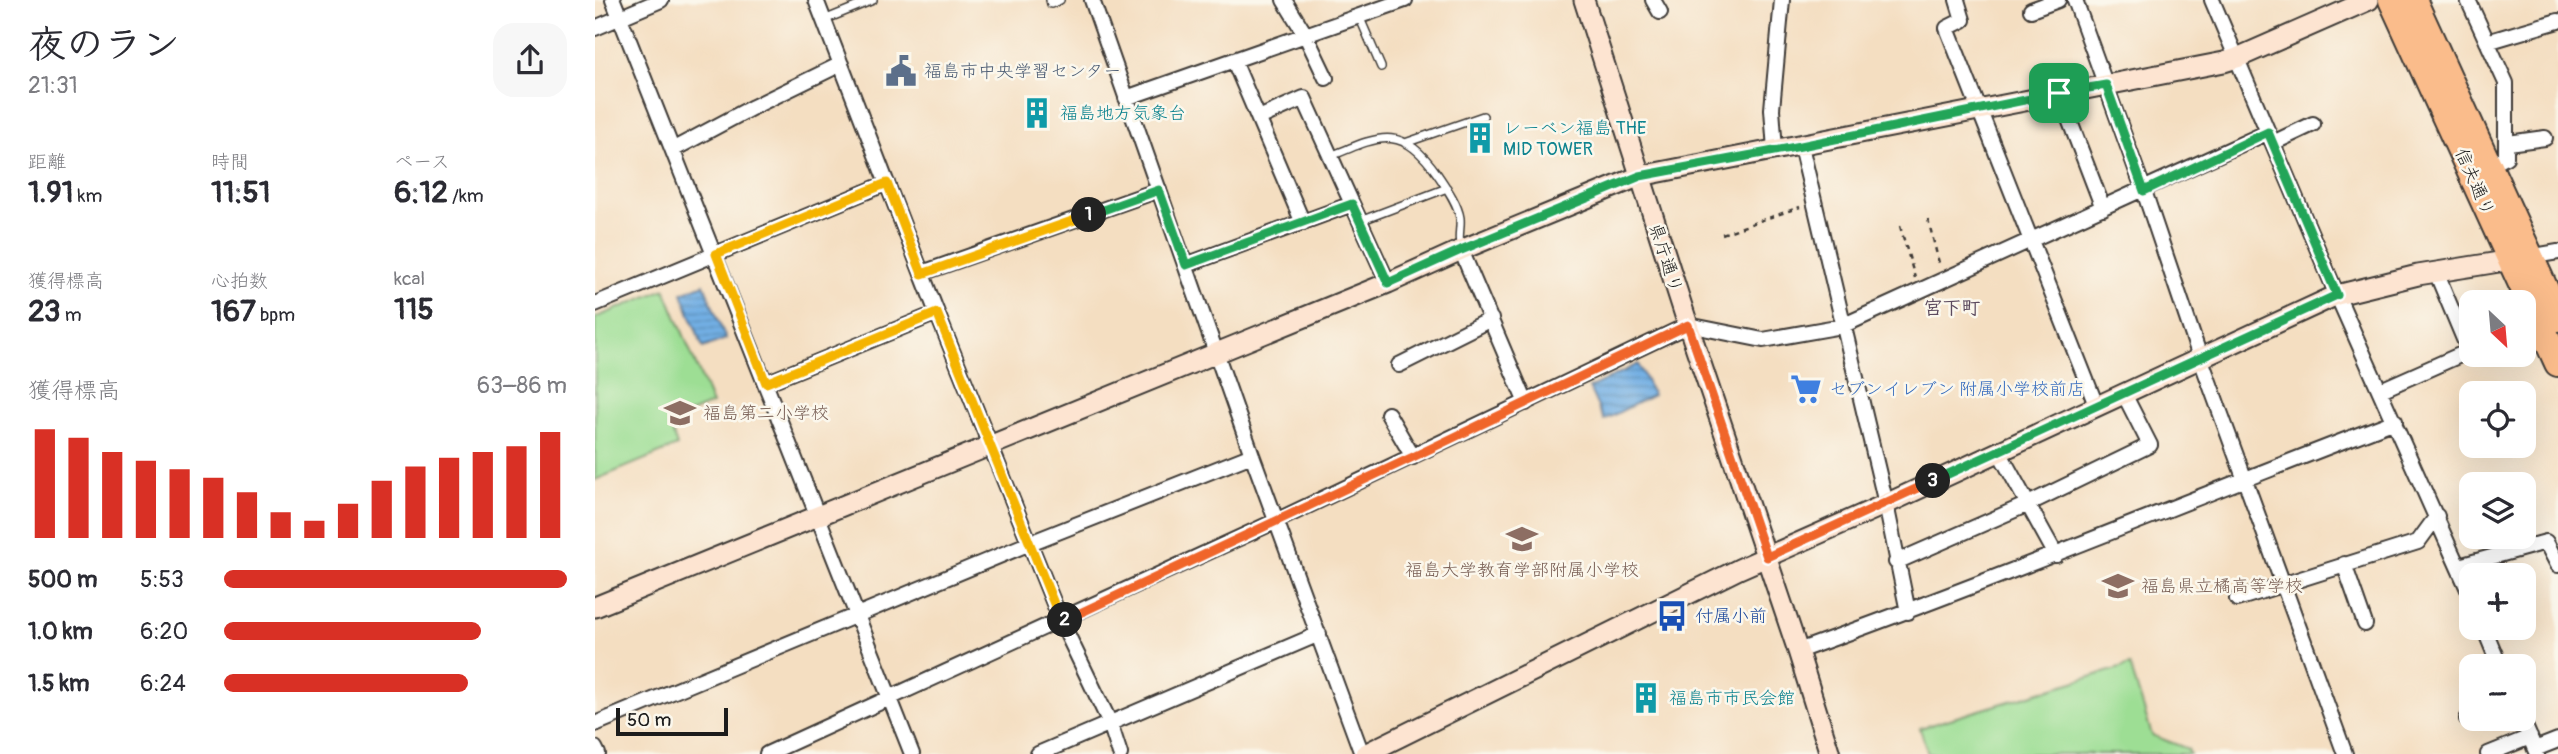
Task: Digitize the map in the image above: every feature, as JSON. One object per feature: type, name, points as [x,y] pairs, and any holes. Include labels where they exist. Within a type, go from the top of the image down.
[{"type":"highway","name":"信夫通り","points":[[2392,0],[2520,259],[2558,318]]},
{"type":"highway","name":"信夫通り","points":[[2413,0],[2489,166],[2558,363]]},
{"type":"street","points":[[614,0],[912,754]]},
{"type":"street","points":[[595,28],[661,0]]},
{"type":"street","points":[[816,0],[937,313],[1061,621],[1110,723],[1120,754]]},
{"type":"street","points":[[1092,0],[1252,455],[1363,754],[1767,557],[2337,295],[2418,275],[2558,252]]},
{"type":"street","points":[[1284,0],[1305,34],[1326,78]]},
{"type":"street","points":[[1126,98],[1405,0]]},
{"type":"street","name":"県庁通り","points":[[1584,0],[1830,754]]},
{"type":"street","points":[[1775,150],[1772,109],[1782,0]]},
{"type":"street","points":[[1957,0],[1963,20],[1947,27],[2096,405]]},
{"type":"street","points":[[2031,10],[2058,0]]},
{"type":"street","points":[[2075,0],[2243,479],[2346,754]]},
{"type":"street","points":[[2212,0],[2337,295],[2459,566]]},
{"type":"street","points":[[595,607],[1388,283],[1640,176],[2237,58],[2369,0]]},
{"type":"street","points":[[2468,0],[2505,83],[2508,143],[2506,158],[2489,166]]},
{"type":"street","points":[[2487,42],[2558,21]]},
{"type":"street","points":[[1234,61],[1303,223]]},
{"type":"street","points":[[674,149],[841,64]]},
{"type":"street","points":[[2059,93],[2103,208]]},
{"type":"street","points":[[1259,118],[1304,98],[1388,283]]},
{"type":"street","points":[[767,754],[1276,521],[1688,325],[1763,340],[1842,326],[2103,208],[2270,138],[2313,124]]},
{"type":"street","points":[[2508,143],[2545,138]]},
{"type":"street","points":[[1801,146],[1886,504],[1908,612]]},
{"type":"street","points":[[595,304],[887,183]]},
{"type":"street","points":[[922,274],[1159,190]]},
{"type":"street","points":[[1186,265],[1352,204]]},
{"type":"street","points":[[1461,250],[1526,403]]},
{"type":"street","points":[[2381,390],[2469,351],[2436,272]]},
{"type":"street","points":[[766,383],[937,313]]},
{"type":"street","points":[[1399,365],[1491,319]]},
{"type":"street","points":[[1896,562],[2028,504],[2150,445],[2123,393]]},
{"type":"street","points":[[1388,414],[1413,457]]},
{"type":"street","points":[[1798,650],[1908,612],[2395,421]]},
{"type":"street","points":[[1998,450],[2056,555]]},
{"type":"street","points":[[595,724],[1030,543],[1252,455]]},
{"type":"street","points":[[2237,599],[2418,542],[2437,516]]},
{"type":"street","points":[[2536,543],[2546,542],[2558,565]]},
{"type":"street","points":[[2466,563],[2500,549]]},
{"type":"street","points":[[2344,564],[2365,624]]},
{"type":"street","points":[[1038,754],[1319,634]]},
{"type":"street","points":[[2488,754],[2534,747],[2558,740]]},
{"type":"street","points":[[595,748],[598,754]]},
{"type":"lane","points":[[824,20],[873,0]]},
{"type":"lane","points":[[1049,0],[1051,4],[1060,0]]},
{"type":"lane","points":[[1359,16],[1381,67]]},
{"type":"lane","points":[[1405,143],[1483,116]]},
{"type":"lane","points":[[1331,156],[1373,138],[1399,139],[1415,149],[1447,188],[1460,217],[1458,240],[1461,250]]},
{"type":"lane","points":[[1360,221],[1447,188]]},
{"type":"path","points":[[1722,233],[1813,202]]},
{"type":"path","points":[[1928,219],[1944,281]]},
{"type":"path","points":[[1900,226],[1919,291]]},
{"type":"green space","points":[[665,289],[712,404],[669,422],[677,446],[595,480],[595,318]]},
{"type":"green space","points":[[2130,665],[2152,735],[2188,749],[2190,754],[1928,754],[1920,728]]},
{"type":"water","points":[[704,284],[726,339],[703,348],[682,293]]},
{"type":"water","points":[[1638,364],[1653,395],[1604,420],[1589,388]]},
{"type":"place","name":"福島市中央学習センター","points":[[901,71]]},
{"type":"place","name":"福島地方気象台","points":[[1037,113]]},
{"type":"place","name":"レーベン福島 THE MID TOWER","points":[[1480,138]]},
{"type":"place","name":"セブンイレブン 附属小学校前店","points":[[1806,389]]},
{"type":"place","name":"福島第二小学校","points":[[680,413]]},
{"type":"place","name":"福島大学教育学部附属小学校","points":[[1522,539]]},
{"type":"place","name":"福島県立橘高等学校","points":[[2118,586]]},
{"type":"place","name":"付属小前","points":[[1672,616]]},
{"type":"place","name":"福島市市民会館","points":[[1646,698]]},
{"type":"district","name":"宮下町","points":[[1952,307]]},
{"type":"route","points":[[2106,85],[2144,191],[2268,132],[2337,295],[1767,557],[1688,325],[1061,621],[937,313],[766,383],[716,254],[887,183],[922,274],[1159,190],[1186,265],[1352,204],[1388,283],[1640,176],[2059,93],[2106,85]]}]
